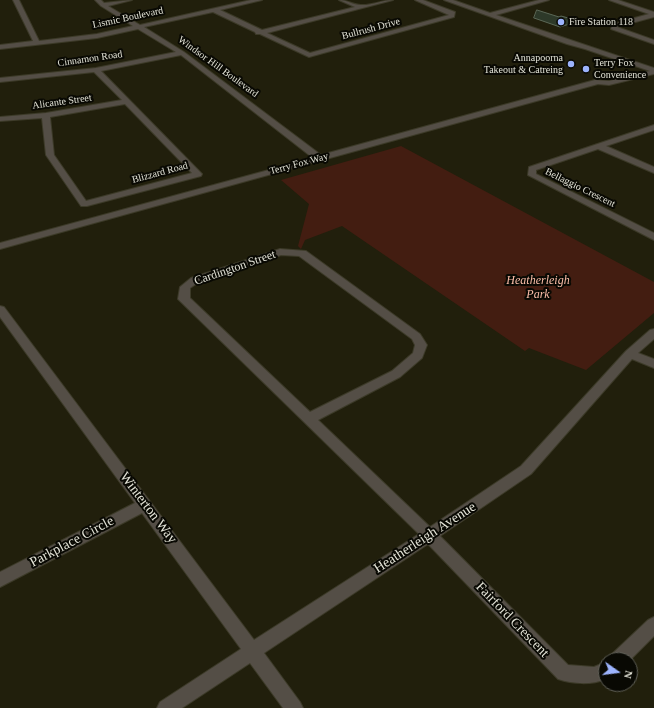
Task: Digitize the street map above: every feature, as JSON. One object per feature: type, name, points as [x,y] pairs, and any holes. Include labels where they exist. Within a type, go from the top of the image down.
[{"type":"street","points":[[16,0],[37,43]]},
{"type":"street","name":"Windsor Hill Boulevard","points":[[98,0],[103,5],[182,53],[320,158]]},
{"type":"street","points":[[103,5],[129,0]]},
{"type":"street","name":"Lismic Boulevard","points":[[0,47],[97,36],[259,0]]},
{"type":"street","points":[[342,0],[360,7]]},
{"type":"street","name":"Bullrush Drive","points":[[258,33],[390,0]]},
{"type":"street","name":"Bullrush Drive","points":[[214,10],[305,55],[313,55],[452,16],[453,13],[418,0]]},
{"type":"street","points":[[447,0],[577,46],[580,49],[637,70],[651,72]]},
{"type":"street","points":[[489,15],[546,0]]},
{"type":"street","points":[[612,0],[654,14]]},
{"type":"street","points":[[654,14],[615,25],[613,28],[654,42]]},
{"type":"street","points":[[577,46],[587,46],[651,72]]},
{"type":"street","name":"Cinnamon Road","points":[[0,80],[96,70],[182,53]]},
{"type":"street","name":"Terry Fox Way","points":[[0,246],[598,82],[609,83],[651,72],[654,65]]},
{"type":"street","name":"Blizzard Road","points":[[46,115],[50,155],[84,204],[198,174],[96,70]]},
{"type":"street","name":"Terry Fox Way","points":[[598,82],[601,79],[637,70]]},
{"type":"street","name":"Alicante Street","points":[[0,119],[46,115],[126,102]]},
{"type":"street","name":"Bellaggio Crescent","points":[[654,127],[532,169],[532,175],[654,237]]},
{"type":"street","points":[[598,146],[654,170]]},
{"type":"street","name":"Cardington Street","points":[[308,419],[396,374],[418,355],[421,345],[416,337],[302,253],[280,252],[195,280],[185,287],[184,299],[308,419],[429,535]]},
{"type":"street","name":"Winterton Way","points":[[0,309],[254,651],[294,708]]},
{"type":"street","name":"Heatherleigh Avenue","points":[[166,708],[526,470],[630,354],[654,333]]},
{"type":"street","points":[[630,354],[654,364]]},
{"type":"street","name":"Parkplace Circle","points":[[0,580],[145,505]]},
{"type":"street","name":"Fairford Crescent","points":[[429,535],[564,673],[595,675],[598,674]]},
{"type":"street","points":[[626,652],[654,625]]},
{"type":"green space","name":"Heatherleigh Park","points":[[401,146],[654,282],[654,313],[586,370],[529,348],[525,351],[342,226],[305,240],[301,249],[298,246],[309,204],[281,180]]},
{"type":"building","points":[[537,10],[579,21],[560,27],[534,18]]},
{"type":"place","name":"Fire Station 118","points":[[561,22]]},
{"type":"place","name":"Annapoorna Takeout & Catreing","points":[[571,64]]},
{"type":"place","name":"Terry Fox Convenience","points":[[586,69]]}]
